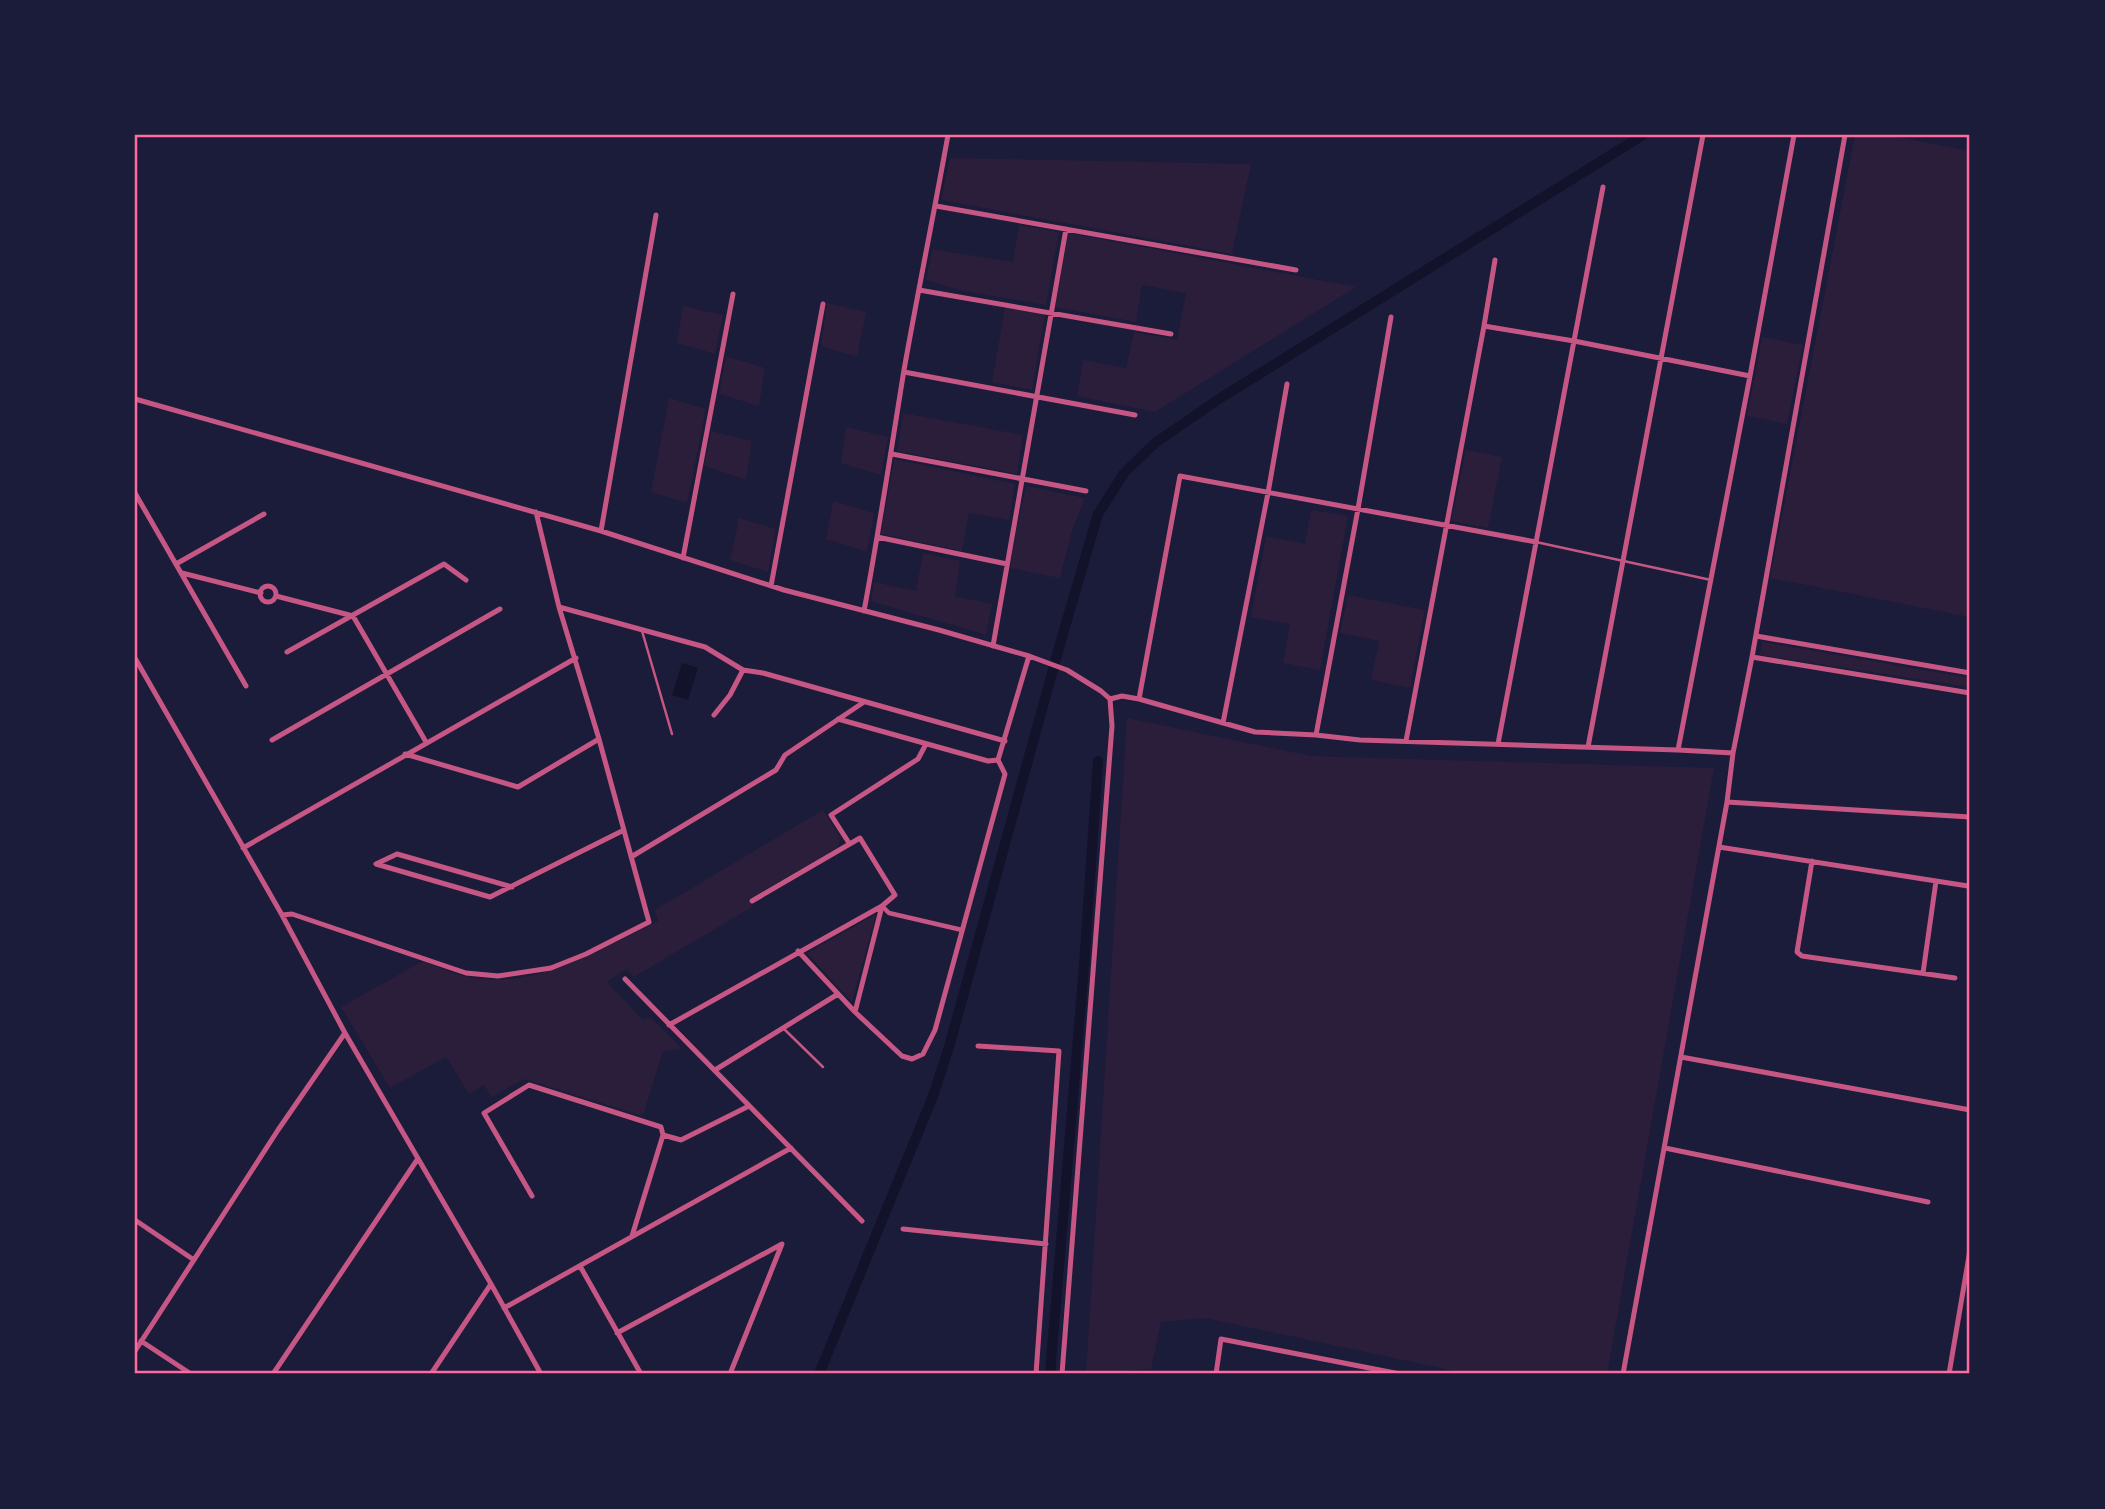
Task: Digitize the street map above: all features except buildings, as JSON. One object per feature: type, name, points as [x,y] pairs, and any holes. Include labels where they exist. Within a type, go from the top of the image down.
[{"type":"street","points":[[864,611],[904,372],[948,135]]},
{"type":"street","points":[[1588,747],[1703,135]]},
{"type":"street","points":[[1678,750],[1794,135]]},
{"type":"street","points":[[1623,1374],[1845,135]]},
{"type":"street","points":[[1498,744],[1602,187]]},
{"type":"street","points":[[936,206],[1296,270]]},
{"type":"street","points":[[601,531],[656,215]]},
{"type":"street","points":[[993,646],[1066,229]]},
{"type":"street","points":[[1406,741],[1495,260]]},
{"type":"street","points":[[919,290],[1171,334]]},
{"type":"street","points":[[683,558],[733,294]]},
{"type":"street","points":[[771,586],[823,304]]},
{"type":"street","points":[[1316,735],[1391,317]]},
{"type":"street","points":[[1484,326],[1750,376]]},
{"type":"street","points":[[904,372],[1135,415]]},
{"type":"street","points":[[1223,723],[1287,384]]},
{"type":"street","points":[[135,399],[601,531],[771,586],[1029,656],[1067,670],[1110,699],[1112,726],[1062,1374]]},
{"type":"street","points":[[892,454],[1086,491]]},
{"type":"street","points":[[1139,699],[1180,477],[1536,542]]},
{"type":"street","points":[[135,493],[246,686]]},
{"type":"street","points":[[282,915],[292,914],[466,973],[498,976],[551,968],[586,954],[649,922],[576,657],[559,607],[536,512]]},
{"type":"street","points":[[176,564],[264,514]]},
{"type":"street","points":[[877,537],[1007,564]]},
{"type":"street","points":[[287,652],[444,564],[466,580]]},
{"type":"street","points":[[181,573],[261,593]]},
{"type":"street","points":[[270,586],[276,596],[265,601],[261,593],[265,587],[270,586]]},
{"type":"street","points":[[276,596],[353,616],[426,742]]},
{"type":"street","points":[[559,607],[705,647],[743,670],[763,673],[1004,741]]},
{"type":"street","points":[[272,740],[500,609]]},
{"type":"street","points":[[1756,636],[1970,673]]},
{"type":"street","points":[[798,951],[855,1012],[902,1056],[916,1059],[928,1048],[1005,775],[998,760],[1029,656]]},
{"type":"street","points":[[243,848],[576,657]]},
{"type":"street","points":[[1752,657],[1970,693]]},
{"type":"street","points":[[135,658],[282,915],[417,1160],[541,1374]]},
{"type":"street","points":[[714,715],[730,695],[743,670]]},
{"type":"street","points":[[1110,699],[1122,696],[1139,699],[1255,732],[1360,740],[1733,753]]},
{"type":"street","points":[[631,857],[776,770],[785,755],[864,702]]},
{"type":"street","points":[[838,719],[988,761],[998,760]]},
{"type":"street","points":[[405,754],[518,787],[599,740]]},
{"type":"street","points":[[849,843],[831,815],[918,759],[926,744]]},
{"type":"street","points":[[1727,802],[1970,817]]},
{"type":"street","points":[[512,887],[397,854],[376,864],[489,897],[512,887],[624,830]]},
{"type":"street","points":[[669,1025],[882,906],[895,895],[860,838],[752,901]]},
{"type":"street","points":[[1719,847],[1968,886]]},
{"type":"street","points":[[1811,861],[1797,951],[1799,954],[1955,978]]},
{"type":"street","points":[[1923,973],[1936,881]]},
{"type":"street","points":[[882,906],[889,913],[962,930]]},
{"type":"street","points":[[855,1012],[882,906]]},
{"type":"street","points":[[625,979],[863,1221]]},
{"type":"street","points":[[715,1070],[838,994]]},
{"type":"street","points":[[135,1351],[278,1130],[345,1033]]},
{"type":"street","points":[[978,1046],[1059,1051],[1036,1374]]},
{"type":"street","points":[[1681,1057],[1970,1110]]},
{"type":"street","points":[[532,1196],[484,1113],[529,1085],[661,1127],[663,1135],[632,1236]]},
{"type":"street","points":[[663,1135],[681,1140],[749,1106]]},
{"type":"street","points":[[505,1308],[791,1148]]},
{"type":"street","points":[[1665,1148],[1928,1202]]},
{"type":"street","points":[[273,1374],[417,1160]]},
{"type":"street","points":[[135,1220],[194,1260]]},
{"type":"street","points":[[902,1229],[1046,1244]]},
{"type":"street","points":[[617,1333],[782,1244],[730,1374]]},
{"type":"street","points":[[1949,1374],[1970,1250]]},
{"type":"street","points":[[580,1266],[641,1374]]},
{"type":"street","points":[[430,1374],[491,1284]]},
{"type":"street","points":[[1216,1374],[1221,1339],[1400,1374]]},
{"type":"street","points":[[141,1341],[191,1374]]},
{"type":"lane","points":[[1536,542],[1711,580]]},
{"type":"lane","points":[[642,631],[672,734]]},
{"type":"lane","points":[[782,1027],[824,1067]]},
{"type":"shaded area","points":[[1855,135],[1888,135],[1970,151],[1970,617],[1770,578]]},
{"type":"shaded area","points":[[950,158],[1251,164],[1232,254],[941,200]]},
{"type":"shaded area","points":[[1019,225],[1059,232],[1046,305],[963,291],[926,280],[932,249],[1013,262]]},
{"type":"shaded area","points":[[1068,233],[1356,287],[1155,412],[1077,396],[1083,360],[1126,368],[1134,332],[1177,340],[1186,293],[1142,285],[1136,322],[1055,307]]},
{"type":"shaded area","points":[[827,303],[866,312],[857,357],[821,346]]},
{"type":"shaded area","points":[[683,306],[723,315],[715,354],[677,343]]},
{"type":"shaded area","points":[[1005,307],[1045,314],[1032,390],[992,382]]},
{"type":"shaded area","points":[[1762,337],[1803,345],[1787,424],[1747,416]]},
{"type":"shaded area","points":[[726,356],[765,368],[759,406],[719,394]]},
{"type":"shaded area","points":[[669,398],[706,409],[687,503],[651,492]]},
{"type":"shaded area","points":[[903,413],[1023,435],[1017,474],[897,451]]},
{"type":"shaded area","points":[[846,427],[888,437],[881,475],[841,463]]},
{"type":"shaded area","points":[[711,431],[752,441],[746,480],[704,466]]},
{"type":"shaded area","points":[[1466,450],[1502,457],[1488,528],[1451,521]]},
{"type":"shaded area","points":[[894,459],[1015,484],[1009,520],[969,513],[962,551],[881,534]]},
{"type":"shaded area","points":[[1026,486],[1085,498],[1072,531],[1060,578],[1010,568]]},
{"type":"shaded area","points":[[833,501],[874,513],[867,552],[826,539]]},
{"type":"shaded area","points":[[1311,510],[1348,516],[1320,670],[1283,663],[1290,624],[1251,617],[1266,536],[1305,544]]},
{"type":"shaded area","points":[[739,518],[776,529],[768,572],[730,560]]},
{"type":"shaded area","points":[[923,553],[960,561],[955,596],[992,604],[986,635],[871,601],[874,582],[916,591]]},
{"type":"shaded area","points":[[1348,595],[1425,610],[1410,688],[1371,680],[1379,641],[1340,633]]},
{"type":"shaded area","points":[[1762,642],[1970,678],[1970,687],[1760,655]]},
{"type":"shaded area","points":[[682,663],[698,668],[688,700],[672,695]]},
{"type":"shaded area","points":[[1127,718],[1311,756],[1714,768],[1607,1374],[1469,1374],[1205,1318],[1161,1322],[1151,1369],[1086,1373]]},
{"type":"shaded area","points":[[823,810],[839,835],[838,847],[748,900],[752,907],[634,977],[626,969],[607,982],[643,1020],[651,1018],[682,1049],[663,1051],[643,1116],[524,1079],[492,1097],[484,1085],[469,1094],[446,1057],[390,1088],[341,1007],[423,961],[459,975],[489,980],[514,979],[565,965],[658,921],[655,910]]},
{"type":"shaded area","points":[[876,914],[852,1002],[807,953]]},
{"type":"waterway","points":[[819,1374],[933,1096],[1098,514],[1124,473],[1155,443],[1219,399],[1643,135]]},
{"type":"waterway","points":[[1050,1374],[1098,761]]}]
